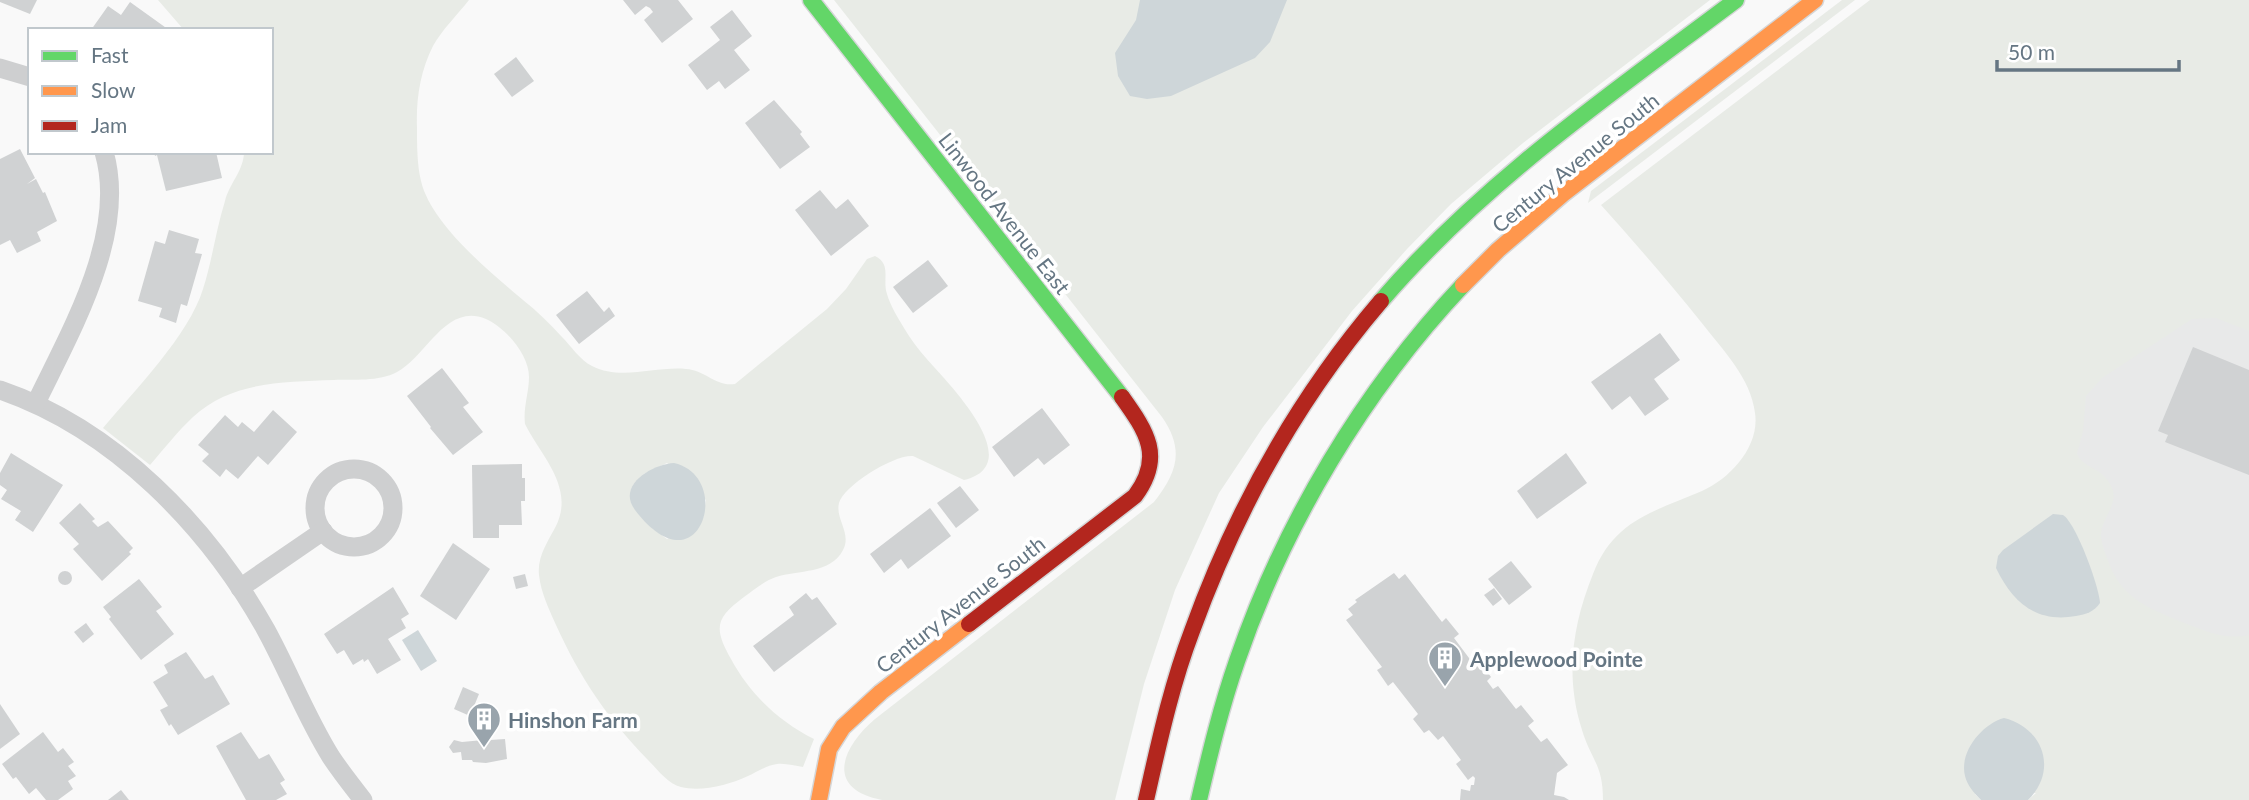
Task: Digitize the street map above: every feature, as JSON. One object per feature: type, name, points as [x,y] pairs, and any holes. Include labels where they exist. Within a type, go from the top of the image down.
[{"type":"main road","name":"Linwood Avenue East","points":[[811,0],[1121,396],[1149,439],[1152,460]]},
{"type":"main road","name":"Century Avenue South","points":[[1146,800],[1189,635],[1219,561],[1279,445],[1344,346],[1414,264],[1477,201],[1547,143],[1736,0]]},
{"type":"main road","name":"Century Avenue South","points":[[1199,800],[1226,689],[1251,621],[1283,550],[1320,480],[1413,344],[1459,290],[1561,194],[1815,0]]},
{"type":"main road","name":"Century Avenue South","points":[[819,800],[825,756],[845,724],[881,692],[1135,496],[1148,478],[1152,460]]},
{"type":"street","points":[[0,68],[28,76]]},
{"type":"street","points":[[36,403],[83,303],[96,265],[108,210],[109,180],[104,154]]},
{"type":"street","points":[[0,390],[36,403],[90,435],[145,479],[196,531],[240,588],[269,635],[330,756],[363,800]]},
{"type":"street","points":[[346,469],[362,469],[376,475],[387,486],[393,500],[393,515],[387,529],[377,540],[363,546],[348,546],[333,541],[323,531],[316,516],[316,501],[321,487],[332,475],[346,469]]},
{"type":"street","points":[[240,588],[323,531]]},
{"type":"shaded area","points":[[158,0],[469,0],[437,40],[422,76],[417,117],[421,181],[427,197],[449,230],[592,366],[627,373],[686,369],[722,383],[735,384],[827,309],[846,289],[867,259],[875,256],[880,259],[885,268],[887,294],[894,311],[917,347],[964,402],[986,440],[989,457],[982,471],[964,480],[913,456],[895,460],[871,472],[850,488],[839,503],[839,515],[846,538],[838,558],[813,570],[767,581],[735,604],[723,617],[720,631],[725,648],[747,684],[777,715],[814,739],[803,767],[777,764],[724,785],[697,789],[681,787],[659,772],[620,729],[596,697],[565,644],[540,582],[540,562],[561,512],[561,498],[554,472],[525,424],[528,369],[515,343],[486,319],[472,316],[459,318],[448,324],[408,365],[390,375],[366,379],[278,383],[224,396],[193,417],[150,465],[103,428],[160,362],[196,307],[225,201],[244,154],[273,154],[273,28],[182,28]],"holes":[[[667,463],[706,500],[703,518],[667,539],[650,526],[644,474]]]},
{"type":"shaded area","points":[[834,0],[1710,0],[1523,143],[1451,204],[1352,311],[1263,427],[1219,493],[1175,590],[1144,684],[1115,800],[882,800],[864,795],[852,787],[846,777],[844,766],[847,754],[863,730],[1154,502],[1173,471],[1176,451],[1174,440],[1162,417]]},
{"type":"shaded area","points":[[1140,0],[1287,0],[1270,42],[1255,58],[1171,96],[1147,99],[1130,96],[1118,76],[1115,53],[1136,20]]},
{"type":"shaded area","points":[[1842,0],[1855,0],[1588,203],[1591,191]]},
{"type":"shaded area","points":[[1870,0],[2249,0],[2249,331],[2216,318],[2192,319],[2102,378],[2086,396],[2083,431],[2077,453],[2084,463],[2105,477],[2113,491],[2113,502],[2101,537],[2115,576],[2130,595],[2162,614],[2210,632],[2225,636],[2249,635],[2249,800],[2028,800],[2036,793],[1975,794],[1981,800],[1603,800],[1599,770],[1585,740],[1577,710],[1572,671],[1580,613],[1593,574],[1612,541],[1637,520],[1702,491],[1733,469],[1748,449],[1753,437],[1755,413],[1748,388],[1734,364],[1677,292],[1601,205]]},
{"type":"shaded area","points":[[2249,246],[2249,800],[1883,522]]},
{"type":"shaded area","points":[[674,463],[692,472],[703,488],[705,506],[701,523],[692,536],[677,540],[658,533],[635,510],[630,501],[633,484],[656,467]]},
{"type":"shaded area","points":[[2053,514],[2063,515],[2074,530],[2099,595],[2100,603],[2095,609],[2076,616],[2049,616],[2027,608],[2010,591],[1996,568],[1998,556],[2003,550]]},
{"type":"shaded area","points":[[418,630],[437,661],[421,671],[402,640]]},
{"type":"shaded area","points":[[2004,718],[2029,731],[2042,752],[2043,776],[2028,800],[1981,800],[1967,783],[1965,758],[1974,740],[1988,726]]},
{"type":"building","points":[[0,0],[37,0],[30,14]]},
{"type":"building","points":[[623,0],[678,0],[693,19],[662,43],[644,20],[653,12],[650,8],[646,6],[635,15]]},
{"type":"building","points":[[130,2],[166,28],[92,28],[108,6],[121,15]]},
{"type":"building","points":[[732,10],[752,36],[734,50],[750,70],[725,89],[719,81],[707,90],[688,65],[720,40],[710,27]]},
{"type":"building","points":[[516,57],[534,81],[512,97],[494,74]]},
{"type":"building","points":[[774,100],[802,132],[800,134],[810,147],[780,169],[745,123]]},
{"type":"building","points":[[20,149],[35,178],[27,184],[36,179],[43,193],[45,192],[57,221],[37,232],[41,241],[17,253],[10,240],[0,245],[0,159]]},
{"type":"building","points":[[154,154],[216,154],[222,178],[166,191],[157,155]]},
{"type":"building","points":[[820,190],[836,209],[848,199],[869,226],[831,256],[795,210]]},
{"type":"building","points":[[169,230],[199,239],[195,253],[202,254],[187,306],[181,304],[176,323],[159,317],[162,308],[138,301],[155,241],[165,244]]},
{"type":"building","points":[[928,260],[948,286],[913,313],[893,287]]},
{"type":"building","points":[[587,291],[604,312],[609,307],[615,316],[579,344],[556,315]]},
{"type":"building","points":[[1660,333],[1680,360],[1654,379],[1669,399],[1645,416],[1630,396],[1612,410],[1591,382]]},
{"type":"building","points":[[2193,347],[2249,370],[2249,475],[2165,442],[2168,435],[2158,431]]},
{"type":"building","points":[[442,368],[469,403],[463,407],[483,432],[453,455],[407,396]]},
{"type":"building","points":[[1042,408],[1070,445],[1044,465],[1038,458],[1014,477],[992,447]]},
{"type":"building","points":[[273,410],[297,432],[268,465],[258,456],[238,479],[226,469],[220,477],[202,461],[209,454],[198,445],[225,415],[238,427],[242,422],[254,432]]},
{"type":"building","points":[[11,453],[63,485],[33,532],[15,520],[21,511],[1,499],[7,490],[0,485],[0,473]]},
{"type":"building","points":[[1566,453],[1587,483],[1537,519],[1517,491]]},
{"type":"building","points":[[522,464],[525,501],[521,501],[522,525],[499,525],[499,538],[473,538],[472,465]]},
{"type":"building","points":[[960,486],[979,510],[956,528],[937,503]]},
{"type":"building","points":[[80,503],[95,519],[92,521],[98,527],[108,521],[133,548],[129,552],[131,554],[102,581],[73,549],[79,544],[59,523]]},
{"type":"building","points":[[930,508],[951,536],[908,569],[901,559],[884,573],[870,554]]},
{"type":"building","points":[[453,543],[490,569],[456,620],[420,596]]},
{"type":"building","points":[[1511,561],[1532,587],[1509,605],[1488,579]]},
{"type":"building","points":[[65,571],[70,573],[70,583],[65,585],[60,583],[58,578],[60,573]]},
{"type":"building","name":"Applewood Pointe","points":[[1394,573],[1399,579],[1405,574],[1442,622],[1446,618],[1459,634],[1454,638],[1475,666],[1480,662],[1491,677],[1487,681],[1493,689],[1498,686],[1516,709],[1521,705],[1534,721],[1528,726],[1541,742],[1547,738],[1568,765],[1557,773],[1554,795],[1569,800],[1460,800],[1461,789],[1470,791],[1475,778],[1473,776],[1468,780],[1456,764],[1461,760],[1443,736],[1438,740],[1429,730],[1424,733],[1413,719],[1418,714],[1393,682],[1388,686],[1377,670],[1382,667],[1346,620],[1353,615],[1348,609],[1357,602],[1355,600]]},
{"type":"building","points":[[525,574],[528,586],[516,589],[513,577]]},
{"type":"building","points":[[139,579],[162,607],[156,611],[174,634],[141,660],[109,619],[111,617],[103,607]]},
{"type":"building","points":[[393,587],[409,614],[401,619],[406,628],[388,639],[401,660],[377,674],[368,659],[353,665],[344,650],[337,654],[324,634]]},
{"type":"building","points":[[1494,588],[1502,599],[1493,606],[1484,595]]},
{"type":"building","points":[[806,593],[812,600],[817,597],[837,624],[774,672],[753,646],[794,615],[789,607]]},
{"type":"building","points":[[86,623],[94,634],[83,643],[74,632]]},
{"type":"building","points":[[186,652],[205,679],[213,675],[230,704],[178,735],[160,710],[168,706],[153,682],[168,673],[164,665]]},
{"type":"building","points":[[463,687],[479,694],[470,716],[454,709]]},
{"type":"building","points":[[0,704],[20,734],[0,749]]},
{"type":"building","points":[[43,732],[58,752],[63,748],[74,762],[68,766],[76,776],[68,781],[73,789],[58,800],[46,800],[36,788],[29,794],[2,764]]},
{"type":"building","points":[[241,732],[259,759],[269,754],[285,780],[280,783],[287,794],[276,800],[246,800],[216,746]]},
{"type":"building","name":"Hinshon Farm","points":[[490,736],[490,740],[505,739],[507,759],[486,763],[462,760],[461,752],[453,753],[449,747],[454,740],[483,740],[482,737]]},
{"type":"building","points":[[121,790],[129,800],[108,800]]},
{"type":"traffic: fast","points":[[811,0],[1122,397]]},
{"type":"traffic: fast","points":[[1381,301],[1420,258],[1505,178],[1596,105],[1736,0]]},
{"type":"traffic: fast","points":[[1199,800],[1237,661],[1278,559],[1303,510],[1360,414],[1392,369],[1463,285]]},
{"type":"traffic: slow","points":[[1463,285],[1498,250],[1563,194],[1815,0]]},
{"type":"traffic: slow","points":[[819,800],[829,749],[843,727],[881,692],[969,624]]},
{"type":"traffic: jam","points":[[1146,800],[1178,673],[1228,543],[1271,458],[1296,417],[1322,377],[1381,301]]},
{"type":"traffic: jam","points":[[969,624],[1135,496],[1149,469],[1149,445],[1139,422],[1122,397]]},
{"type":"place","name":"Applewood Pointe","points":[[1445,688]]},
{"type":"place","name":"Hinshon Farm","points":[[484,749]]}]
